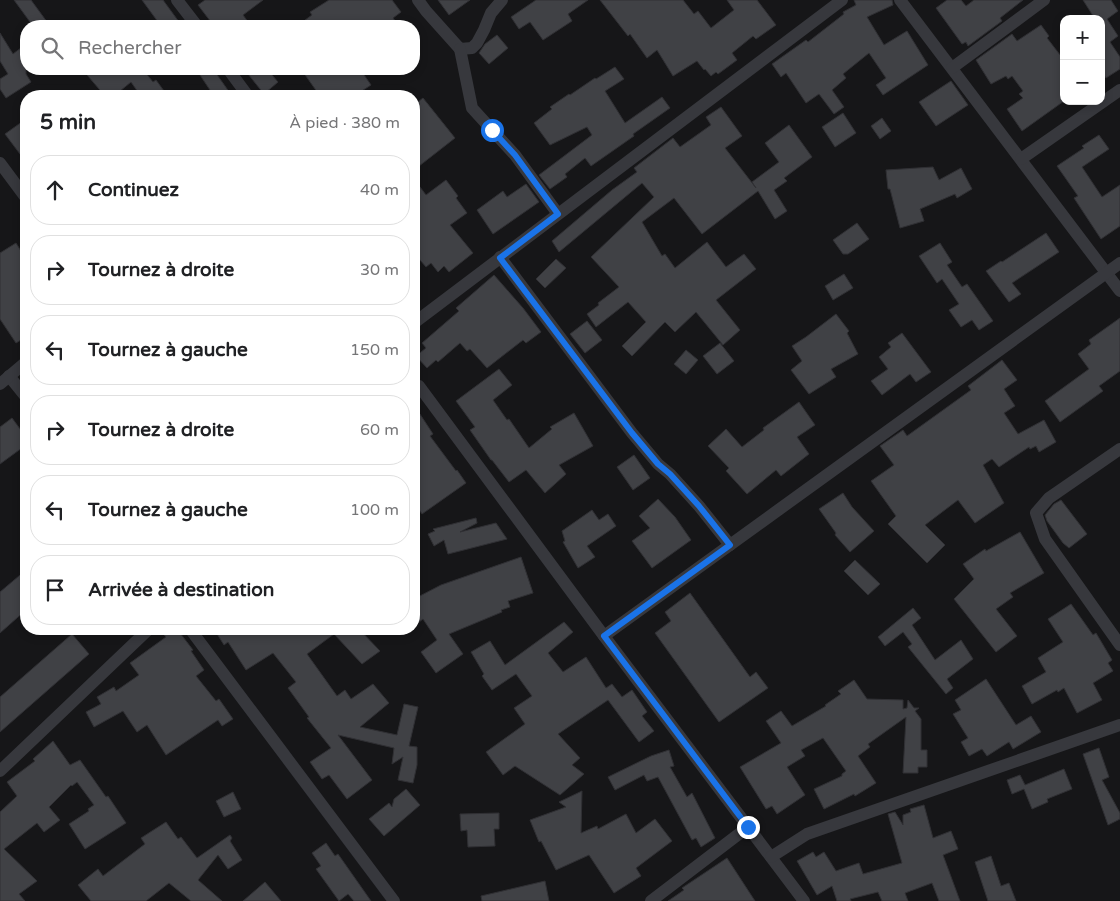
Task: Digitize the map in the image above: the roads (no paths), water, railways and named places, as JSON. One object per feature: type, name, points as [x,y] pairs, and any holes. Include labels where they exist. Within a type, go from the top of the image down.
[{"type":"street","points":[[177,0],[192,20]]},
{"type":"street","points":[[418,0],[460,50],[472,108],[515,155],[558,214]]},
{"type":"street","points":[[460,50],[472,48],[477,43],[491,13],[502,0]]},
{"type":"street","points":[[420,318],[842,0]]},
{"type":"street","points":[[900,0],[1120,292]]},
{"type":"street","points":[[952,68],[1044,0]]},
{"type":"street","points":[[232,75],[244,90]]},
{"type":"street","points":[[1021,160],[1120,90]]},
{"type":"street","points":[[0,163],[20,190]]},
{"type":"street","points":[[500,258],[632,433],[658,464],[670,474],[699,506],[730,545]]},
{"type":"street","points":[[604,636],[1120,263]]},
{"type":"street","points":[[20,367],[5,380],[20,392]]},
{"type":"street","points":[[420,389],[804,901]]},
{"type":"street","points":[[1120,449],[1049,498],[1036,513],[1045,539],[1120,645]]},
{"type":"street","points":[[0,771],[143,635]]},
{"type":"street","points":[[194,635],[394,901]]},
{"type":"street","points":[[771,857],[807,834],[1120,725]]},
{"type":"street","points":[[651,901],[748,827]]}]
